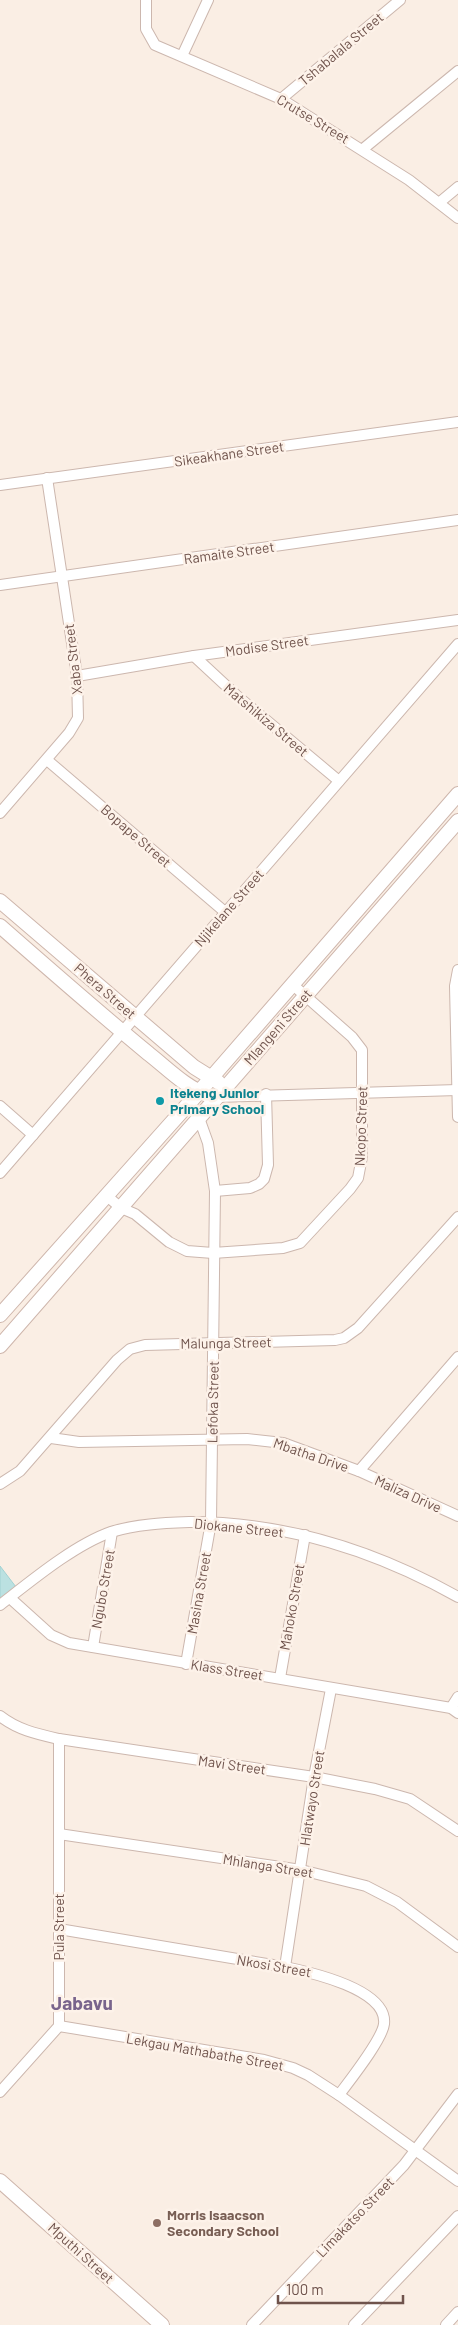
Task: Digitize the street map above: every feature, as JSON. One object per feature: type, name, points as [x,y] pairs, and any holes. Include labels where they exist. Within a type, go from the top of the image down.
[{"type":"street","name":"Crutse Street","points":[[146,0],[146,29],[155,45],[281,99],[363,149],[440,202],[458,218]]},
{"type":"street","points":[[182,56],[208,0]]},
{"type":"street","name":"Tshabalala Street","points":[[281,99],[400,0]]},
{"type":"street","points":[[363,149],[458,71]]},
{"type":"street","points":[[440,202],[458,187]]},
{"type":"street","name":"Sikeakhane Street","points":[[0,485],[458,422]]},
{"type":"street","name":"Xaba Street","points":[[0,813],[47,760],[78,718],[77,676],[47,478]]},
{"type":"street","name":"Ramaite Street","points":[[0,585],[458,520]]},
{"type":"street","name":"Modise Street","points":[[77,676],[194,656],[458,620]]},
{"type":"street","name":"Njikelane Street","points":[[0,1173],[458,644]]},
{"type":"street","name":"Matshikiza Street","points":[[194,656],[236,695],[339,781]]},
{"type":"street","name":"Bopape Street","points":[[47,760],[226,912]]},
{"type":"street","name":"Mlangeni Street","points":[[0,1315],[211,1079],[458,794]]},
{"type":"street","name":"Mlangeni Street","points":[[0,1346],[458,821]]},
{"type":"street","name":"Phera Street","points":[[0,901],[135,1017],[211,1079],[221,1092]]},
{"type":"street","name":"Phera Street","points":[[0,926],[122,1032],[199,1092]]},
{"type":"street","points":[[458,970],[455,986],[458,1117]]},
{"type":"street","name":"Nkopo Street","points":[[107,1196],[120,1208],[135,1214],[180,1248],[213,1253],[292,1246],[300,1243],[350,1190],[358,1178],[362,1157],[362,1050],[352,1037],[293,985]]},
{"type":"street","points":[[199,1092],[266,1094],[458,1090]]},
{"type":"street","points":[[215,1191],[250,1188],[259,1184],[264,1179],[268,1165],[266,1094]]},
{"type":"street","points":[[0,1106],[33,1135]]},
{"type":"street","name":"Lefoka Street","points":[[198,1118],[208,1143],[215,1191],[211,1522]]},
{"type":"street","points":[[117,1184],[130,1197],[135,1214]]},
{"type":"street","name":"Malunga Street","points":[[0,1484],[20,1471],[51,1438],[117,1360],[130,1348],[145,1345],[335,1340],[344,1338],[358,1328],[458,1217]]},
{"type":"street","name":"Mbatha Drive","points":[[51,1438],[79,1442],[260,1439],[283,1443],[359,1471],[458,1357]]},
{"type":"street","name":"Maliza Drive","points":[[359,1471],[458,1516]]},
{"type":"street","name":"Diokane Street","points":[[0,1605],[73,1552],[112,1532],[146,1525],[211,1522],[305,1535],[377,1558],[458,1597]]},
{"type":"street","name":"Masina Street","points":[[186,1664],[211,1522]]},
{"type":"street","name":"Ngubo Street","points":[[93,1647],[112,1532]]},
{"type":"street","name":"Mahoko Street","points":[[280,1678],[305,1535]]},
{"type":"street","name":"Klass Street","points":[[10,1598],[51,1635],[69,1643],[186,1664],[280,1678],[331,1689],[454,1710]]},
{"type":"street","name":"Hlatwayo Street","points":[[285,1967],[314,1777],[331,1689]]},
{"type":"street","points":[[454,1710],[458,1697]]},
{"type":"street","name":"Mavi Street","points":[[0,1716],[13,1726],[28,1732],[58,1739],[314,1777],[375,1789],[410,1799],[458,1831]]},
{"type":"street","name":"Pula Street","points":[[58,1739],[59,2026]]},
{"type":"street","name":"Mhlanga Street","points":[[59,1834],[301,1870],[377,1890],[458,1947]]},
{"type":"street","name":"Nkosi Street","points":[[59,1929],[285,1967],[314,1973],[346,1984],[371,1999],[384,2015],[384,2024],[378,2040],[339,2095]]},
{"type":"street","points":[[0,2092],[59,2026]]},
{"type":"street","name":"Lekgau Mathabathe Street","points":[[59,2026],[282,2064],[308,2075],[339,2095],[458,2181]]},
{"type":"street","name":"Limakatso Street","points":[[252,2325],[387,2184],[416,2150],[458,2094]]},
{"type":"street","name":"Mputhi Street","points":[[0,2181],[158,2324]]},
{"type":"street","points":[[354,2325],[458,2216]]},
{"type":"street","points":[[446,2325],[458,2312]]},
{"type":"water","points":[[0,1566],[16,1587],[0,1599]]},
{"type":"place","name":"Itekeng Junior Primary School","points":[[160,1101]]},
{"type":"place","name":"Morris Isaacson Secondary School","points":[[157,2223]]},
{"type":"district","name":"Jabavu","points":[[82,2003]]}]
